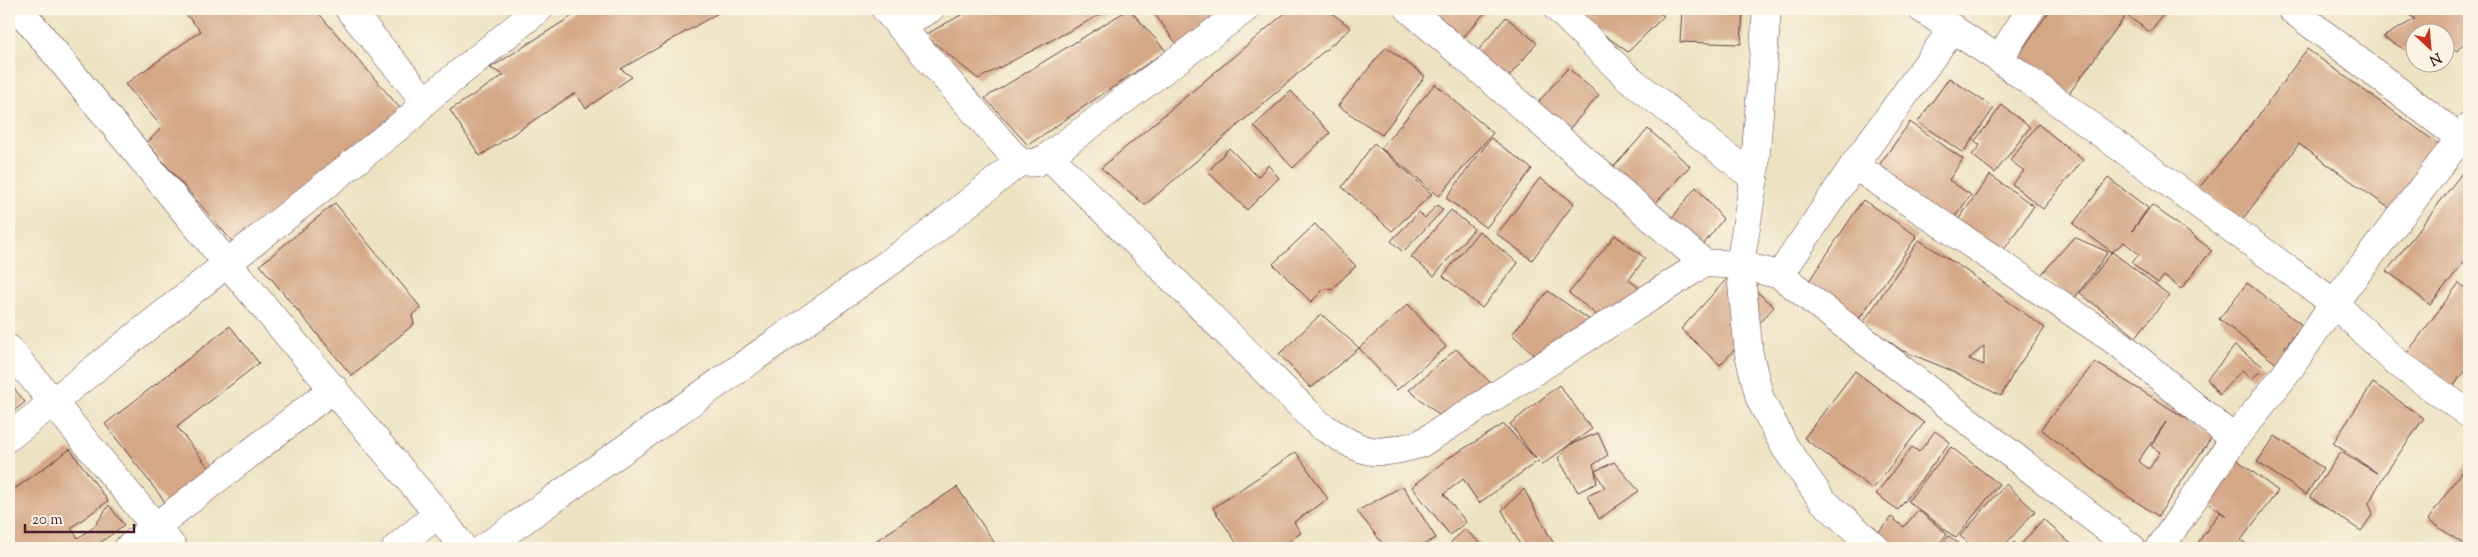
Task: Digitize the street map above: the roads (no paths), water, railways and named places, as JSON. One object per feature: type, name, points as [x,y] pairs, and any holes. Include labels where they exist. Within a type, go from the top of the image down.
[{"type":"street","points":[[19,9],[228,264],[438,514],[463,548]]},
{"type":"street","points":[[349,9],[425,101]]},
{"type":"street","points":[[9,437],[411,118],[425,101],[539,9]]},
{"type":"street","points":[[930,9],[892,17],[1019,162]]},
{"type":"street","points":[[484,548],[927,236],[1019,162],[1038,163],[1050,156],[1245,9]]},
{"type":"street","points":[[1409,9],[1444,42],[1704,263]]},
{"type":"street","points":[[1558,9],[1625,75],[1754,178]]},
{"type":"street","points":[[1767,9],[1754,178],[1740,265],[1749,354],[1760,399],[1785,447],[1822,500],[1876,548]]},
{"type":"street","points":[[1922,9],[1999,59],[2334,303],[2395,361],[2469,414]]},
{"type":"street","points":[[1999,59],[2030,9]]},
{"type":"street","points":[[2160,548],[2234,439],[2285,375],[2334,303],[2466,137],[2291,9]]},
{"type":"street","points":[[1780,274],[1854,165],[1953,28]]},
{"type":"street","points":[[1050,156],[1320,425],[1366,452],[1387,453],[1420,444],[1704,263],[1740,265],[1780,274],[2132,548]]},
{"type":"street","points":[[1854,165],[2121,345],[2234,439]]},
{"type":"street","points":[[9,349],[173,548]]},
{"type":"street","points":[[128,548],[334,388]]},
{"type":"street","points":[[396,548],[438,514]]}]
